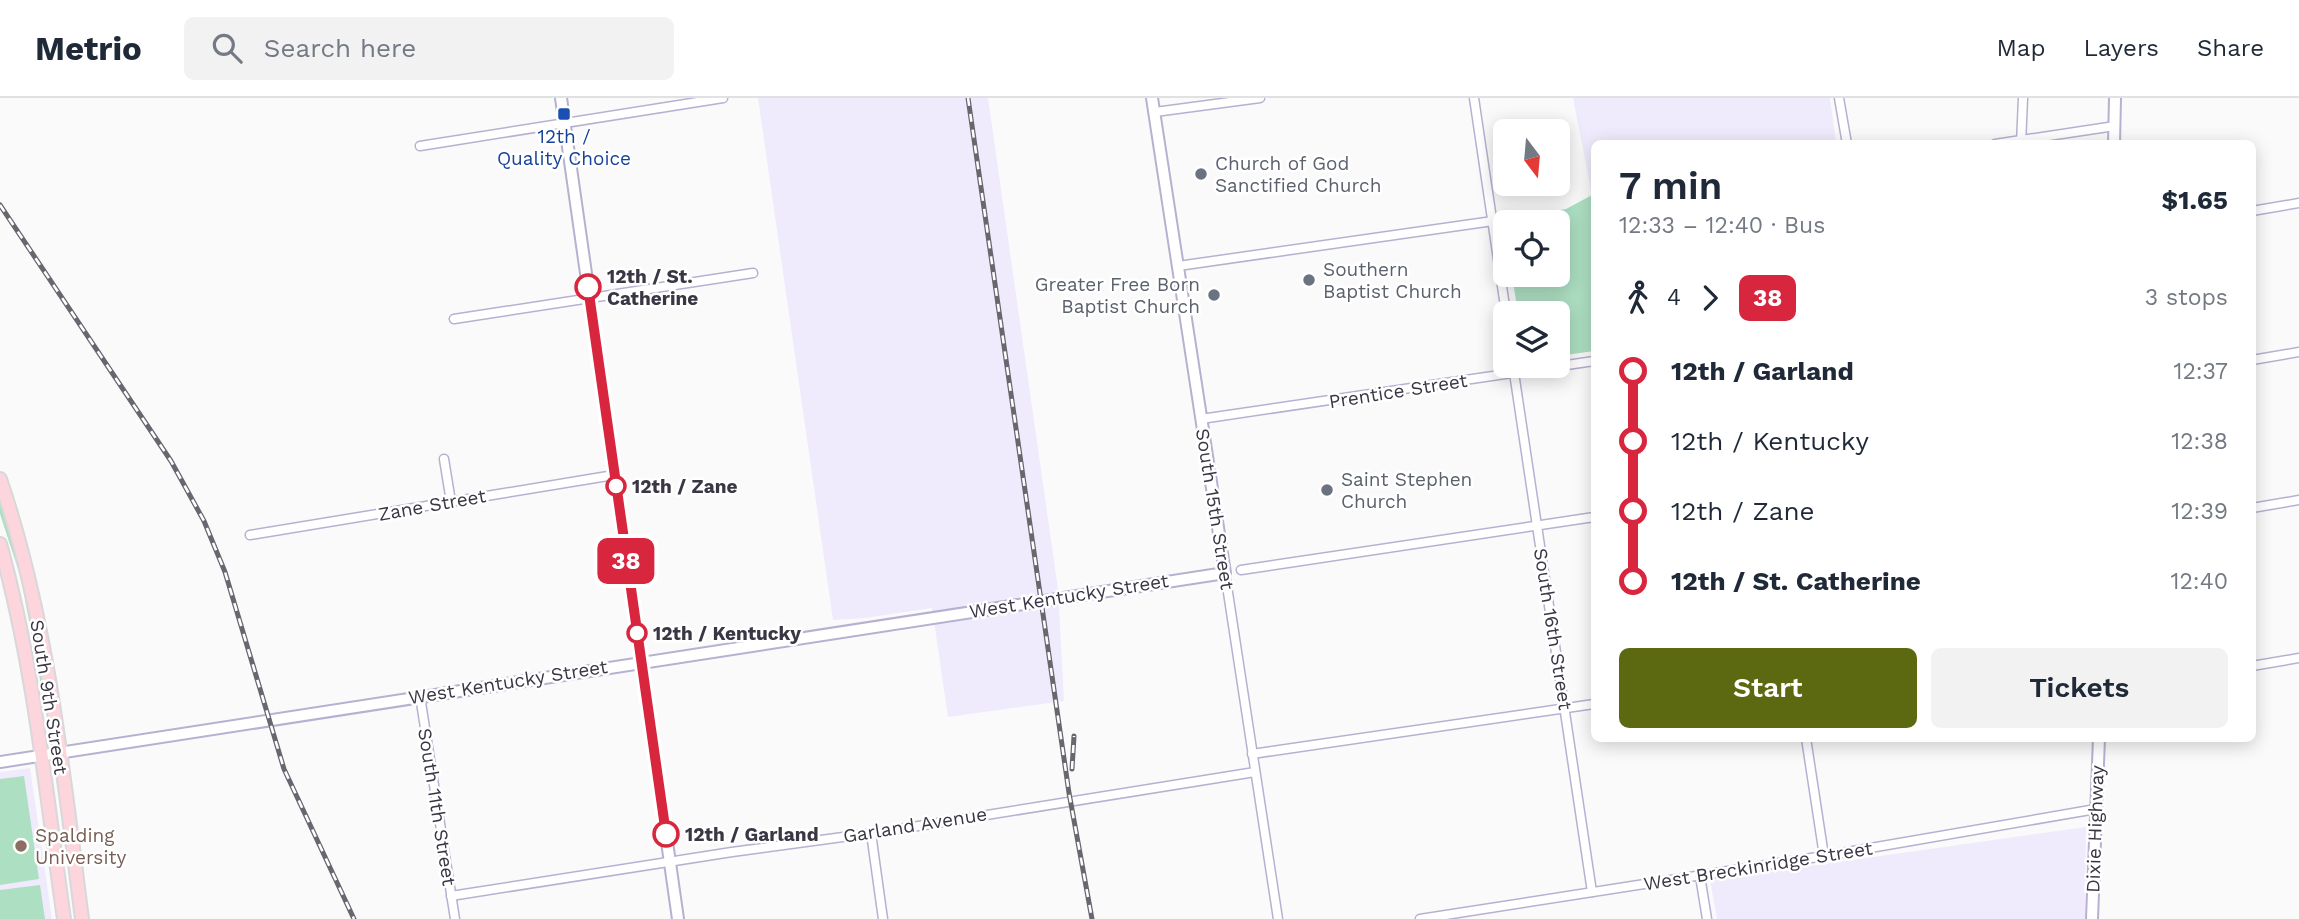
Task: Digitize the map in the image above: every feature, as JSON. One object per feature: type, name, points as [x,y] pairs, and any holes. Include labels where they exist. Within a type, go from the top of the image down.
[{"type":"main road","name":"South 9th Street","points":[[0,470],[35,610],[59,753],[82,919]]},
{"type":"main road","name":"South 9th Street","points":[[0,544],[17,611],[64,919]]},
{"type":"street","points":[[561,98],[678,919]]},
{"type":"street","points":[[420,146],[723,98]]},
{"type":"street","name":"South 15th Street","points":[[1152,98],[1278,919]]},
{"type":"street","points":[[1155,112],[1260,98]]},
{"type":"street","points":[[1178,266],[1493,220],[1474,98]]},
{"type":"street","points":[[1839,98],[1846,140]]},
{"type":"street","points":[[2021,140],[2023,98]]},
{"type":"street","points":[[2114,140],[2115,98]]},
{"type":"street","points":[[2033,140],[2115,126]]},
{"type":"street","points":[[2256,210],[2299,204]]},
{"type":"street","points":[[454,319],[753,273]]},
{"type":"street","points":[[2256,359],[2299,352]]},
{"type":"street","name":"Prentice Street","points":[[1570,363],[1591,361]]},
{"type":"street","name":"Prentice Street","points":[[1201,419],[1493,372]]},
{"type":"street","name":"South 16th Street","points":[[1514,378],[1592,892]]},
{"type":"street","points":[[444,459],[451,502]]},
{"type":"street","name":"Zane Street","points":[[250,535],[614,475]]},
{"type":"street","points":[[2256,507],[2299,500]]},
{"type":"street","points":[[1241,570],[1591,517]]},
{"type":"street","name":"West Kentucky Street","points":[[0,762],[1225,573]]},
{"type":"street","points":[[2256,665],[2299,659]]},
{"type":"street","name":"South 11th Street","points":[[420,696],[455,919]]},
{"type":"street","points":[[1252,754],[1591,704]]},
{"type":"street","points":[[1807,742],[1824,856]]},
{"type":"street","name":"Dixie Highway","points":[[2092,919],[2099,742]]},
{"type":"street","name":"Garland Avenue","points":[[451,896],[1255,772]]},
{"type":"street","name":"West Breckinridge Street","points":[[1420,919],[1824,856],[2096,809]]},
{"type":"street","points":[[871,833],[883,919]]},
{"type":"street","points":[[1700,876],[1707,919]]},
{"type":"shaded area","points":[[758,98],[988,98],[1058,589],[1064,701],[948,717],[932,608],[833,620]]},
{"type":"shaded area","points":[[1573,98],[1830,98],[1836,140],[1591,140],[1591,190]]},
{"type":"shaded area","name":"Spalding University","points":[[30,768],[52,919],[0,919],[0,772]]},
{"type":"shaded area","points":[[2086,827],[2085,919],[1717,919],[1710,880]]},
{"type":"green space","points":[[1591,196],[1591,351],[1570,354],[1570,301],[1516,301],[1514,287],[1570,287],[1570,210],[1560,210]]},
{"type":"green space","points":[[0,494],[31,613],[49,728],[21,578],[0,514]]},
{"type":"green space","points":[[24,776],[39,879],[0,885],[0,779]]},
{"type":"green space","points":[[40,885],[45,919],[0,919],[0,890]]},
{"type":"railway","points":[[968,98],[1069,793],[1092,919]]},
{"type":"railway","points":[[0,205],[171,461],[204,521],[225,572],[284,769],[354,919]]},
{"type":"railway","points":[[1072,769],[1074,736]]},
{"type":"bus line","name":"38","points":[[588,287],[666,834]]},
{"type":"place","name":"12th / Quality Choice","points":[[564,114]]},
{"type":"place","name":"Church of God Sanctified Church","points":[[1201,174]]},
{"type":"place","name":"Southern Baptist Church","points":[[1309,280]]},
{"type":"place","name":"12th / St. Catherine","points":[[588,287]]},
{"type":"place","name":"Greater Free Born Baptist Church","points":[[1214,295]]},
{"type":"place","name":"12th / Zane","points":[[616,486]]},
{"type":"place","name":"Saint Stephen Church","points":[[1327,490]]},
{"type":"place","name":"12th / Kentucky","points":[[637,633]]},
{"type":"place","name":"12th / Garland","points":[[666,834]]},
{"type":"place","name":"Spalding University","points":[[21,846]]}]
